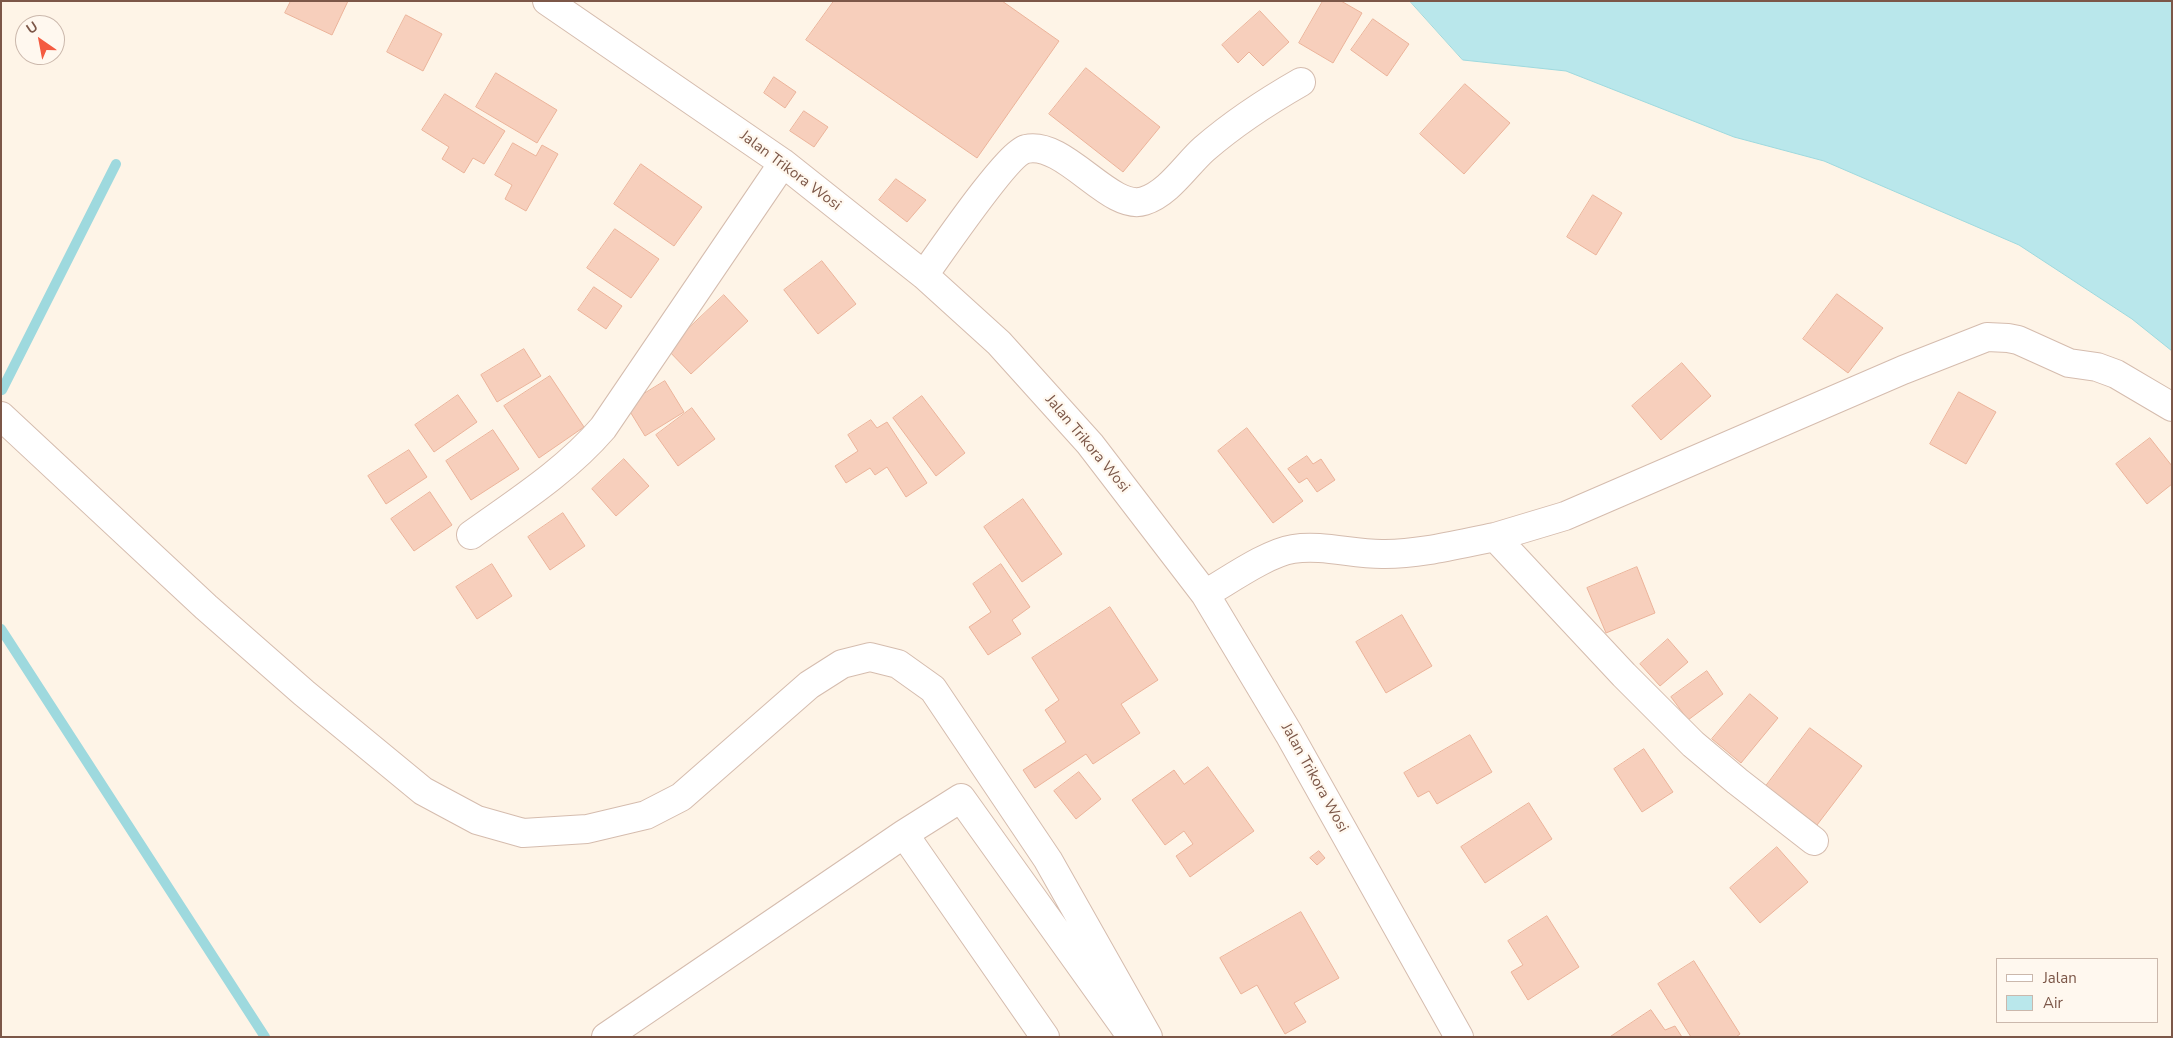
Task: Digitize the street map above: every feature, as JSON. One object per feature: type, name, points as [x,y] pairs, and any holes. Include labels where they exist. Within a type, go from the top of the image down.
[{"type":"street","name":"Jalan Trikora Wosi","points":[[555,4],[783,163],[924,275],[999,343],[1090,444],[1204,594],[1289,734],[1459,1037]]},
{"type":"street","points":[[924,275],[998,174],[1018,153],[1034,148],[1053,153],[1123,199],[1144,201],[1167,187],[1203,150],[1238,122],[1263,104],[1301,82]]},
{"type":"street","points":[[471,535],[546,481],[588,446],[603,428],[783,163]]},
{"type":"street","points":[[1204,594],[1270,557],[1292,549],[1314,548],[1377,554],[1403,554],[1495,537],[1565,516],[1903,370],[1987,337],[2018,340],[2069,363],[2097,368],[2116,374],[2172,407]]},
{"type":"street","points":[[1,416],[206,607],[304,693],[423,792],[476,820],[514,831],[523,833],[587,829],[646,815],[681,796],[809,685],[842,664],[870,656],[898,664],[933,688],[1048,860],[1148,1037]]},
{"type":"street","points":[[1495,537],[1624,675],[1693,744],[1736,781],[1814,841]]},
{"type":"street","points":[[606,1037],[904,834],[961,798],[1131,1037]]},
{"type":"street","points":[[904,834],[1045,1037]]},
{"type":"water","points":[[1410,1],[2172,1],[2172,351],[2132,319],[2019,245],[1824,161],[1734,137],[1566,71],[1463,60]]},
{"type":"building","points":[[291,1],[348,1],[332,35],[285,13]]},
{"type":"building","points":[[834,1],[1002,1],[1059,41],[977,158],[806,40]]},
{"type":"building","points":[[1323,1],[1341,1],[1362,13],[1333,63],[1299,43]]},
{"type":"building","points":[[1260,11],[1289,42],[1263,66],[1249,52],[1238,63],[1222,45]]},
{"type":"building","points":[[406,15],[442,34],[423,71],[387,52]]},
{"type":"building","points":[[1373,19],[1409,44],[1387,76],[1351,50]]},
{"type":"building","points":[[1086,68],[1160,127],[1123,172],[1049,114]]},
{"type":"building","points":[[496,73],[557,110],[537,143],[476,107]]},
{"type":"building","points":[[774,77],[796,92],[785,108],[764,93]]},
{"type":"building","points":[[1465,84],[1510,123],[1464,174],[1420,134]]},
{"type":"building","points":[[445,94],[505,131],[484,164],[473,158],[464,173],[442,159],[449,147],[422,130]]},
{"type":"building","points":[[804,111],[828,127],[814,147],[790,131]]},
{"type":"building","points":[[513,143],[536,156],[542,145],[558,154],[526,211],[505,199],[512,185],[495,175]]},
{"type":"building","points":[[641,164],[702,207],[674,246],[614,204]]},
{"type":"building","points":[[896,179],[926,200],[907,222],[879,200]]},
{"type":"building","points":[[1593,195],[1622,213],[1596,255],[1567,237]]},
{"type":"building","points":[[615,229],[659,259],[631,298],[587,268]]},
{"type":"building","points":[[822,261],[856,304],[818,334],[784,290]]},
{"type":"building","points":[[594,287],[622,306],[606,329],[578,310]]},
{"type":"building","points":[[1837,294],[1883,328],[1848,373],[1803,339]]},
{"type":"building","points":[[724,295],[748,321],[691,374],[667,349]]},
{"type":"building","points":[[524,349],[541,376],[497,402],[481,375]]},
{"type":"building","points":[[1682,363],[1711,396],[1661,440],[1632,406]]},
{"type":"building","points":[[550,376],[584,427],[539,458],[504,406]]},
{"type":"building","points":[[665,381],[684,412],[645,436],[626,405]]},
{"type":"building","points":[[1959,392],[1996,412],[1966,464],[1930,444]]},
{"type":"building","points":[[458,395],[477,422],[434,452],[415,425]]},
{"type":"building","points":[[922,396],[965,453],[936,476],[893,418]]},
{"type":"building","points":[[692,408],[715,439],[678,466],[656,435]]},
{"type":"building","points":[[871,420],[877,428],[887,422],[927,483],[906,497],[887,467],[875,475],[870,468],[846,483],[835,466],[858,451],[848,435]]},
{"type":"building","points":[[1247,428],[1303,501],[1273,523],[1218,451]]},
{"type":"building","points":[[493,430],[519,469],[471,500],[446,461]]},
{"type":"building","points":[[2150,438],[2172,466],[2172,484],[2147,504],[2116,464]]},
{"type":"building","points":[[409,450],[427,477],[386,504],[368,476]]},
{"type":"building","points":[[1307,456],[1313,464],[1321,459],[1335,480],[1317,492],[1307,478],[1299,483],[1288,469]]},
{"type":"building","points":[[624,459],[649,486],[616,516],[592,489]]},
{"type":"building","points":[[430,492],[452,525],[414,551],[391,519]]},
{"type":"building","points":[[1023,499],[1062,554],[1022,582],[984,527]]},
{"type":"building","points":[[563,513],[585,546],[550,570],[528,537]]},
{"type":"building","points":[[492,564],[512,596],[477,619],[456,587]]},
{"type":"building","points":[[1001,564],[1030,607],[1012,620],[1021,634],[988,655],[969,627],[991,612],[973,584]]},
{"type":"building","points":[[1637,567],[1655,613],[1606,633],[1587,588]]},
{"type":"building","points":[[1110,607],[1158,680],[1121,704],[1140,733],[1093,764],[1086,754],[1035,788],[1023,770],[1066,742],[1045,710],[1059,700],[1032,658]]},
{"type":"building","points":[[1402,615],[1432,666],[1386,693],[1356,642]]},
{"type":"building","points":[[1668,639],[1688,662],[1660,686],[1640,664]]},
{"type":"building","points":[[1707,671],[1723,694],[1688,720],[1671,697]]},
{"type":"building","points":[[1750,694],[1778,718],[1741,763],[1712,739]]},
{"type":"building","points":[[1810,728],[1862,766],[1817,825],[1766,786]]},
{"type":"building","points":[[1470,735],[1492,772],[1437,804],[1429,791],[1418,797],[1404,773]]},
{"type":"building","points":[[1644,749],[1673,792],[1642,812],[1614,769]]},
{"type":"building","points":[[1208,767],[1254,831],[1190,877],[1176,856],[1193,844],[1184,831],[1165,845],[1132,800],[1174,770],[1184,784]]},
{"type":"building","points":[[1079,772],[1101,799],[1076,819],[1054,791]]},
{"type":"building","points":[[1529,803],[1552,839],[1485,883],[1461,847]]},
{"type":"building","points":[[1777,847],[1808,882],[1760,923],[1730,888]]},
{"type":"building","points":[[1319,851],[1325,858],[1317,865],[1310,858]]},
{"type":"building","points":[[1301,912],[1339,978],[1294,1003],[1306,1022],[1285,1034],[1257,985],[1241,994],[1220,958]]},
{"type":"building","points":[[1547,916],[1579,967],[1528,1000],[1511,972],[1523,965],[1508,941]]},
{"type":"building","points":[[1694,961],[1740,1034],[1736,1037],[1691,1037],[1658,984]]},
{"type":"building","points":[[1651,1010],[1665,1030],[1675,1026],[1682,1037],[1610,1037]]},
{"type":"waterway","points":[[2,390],[116,164]]},
{"type":"waterway","points":[[1,629],[265,1037]]}]
